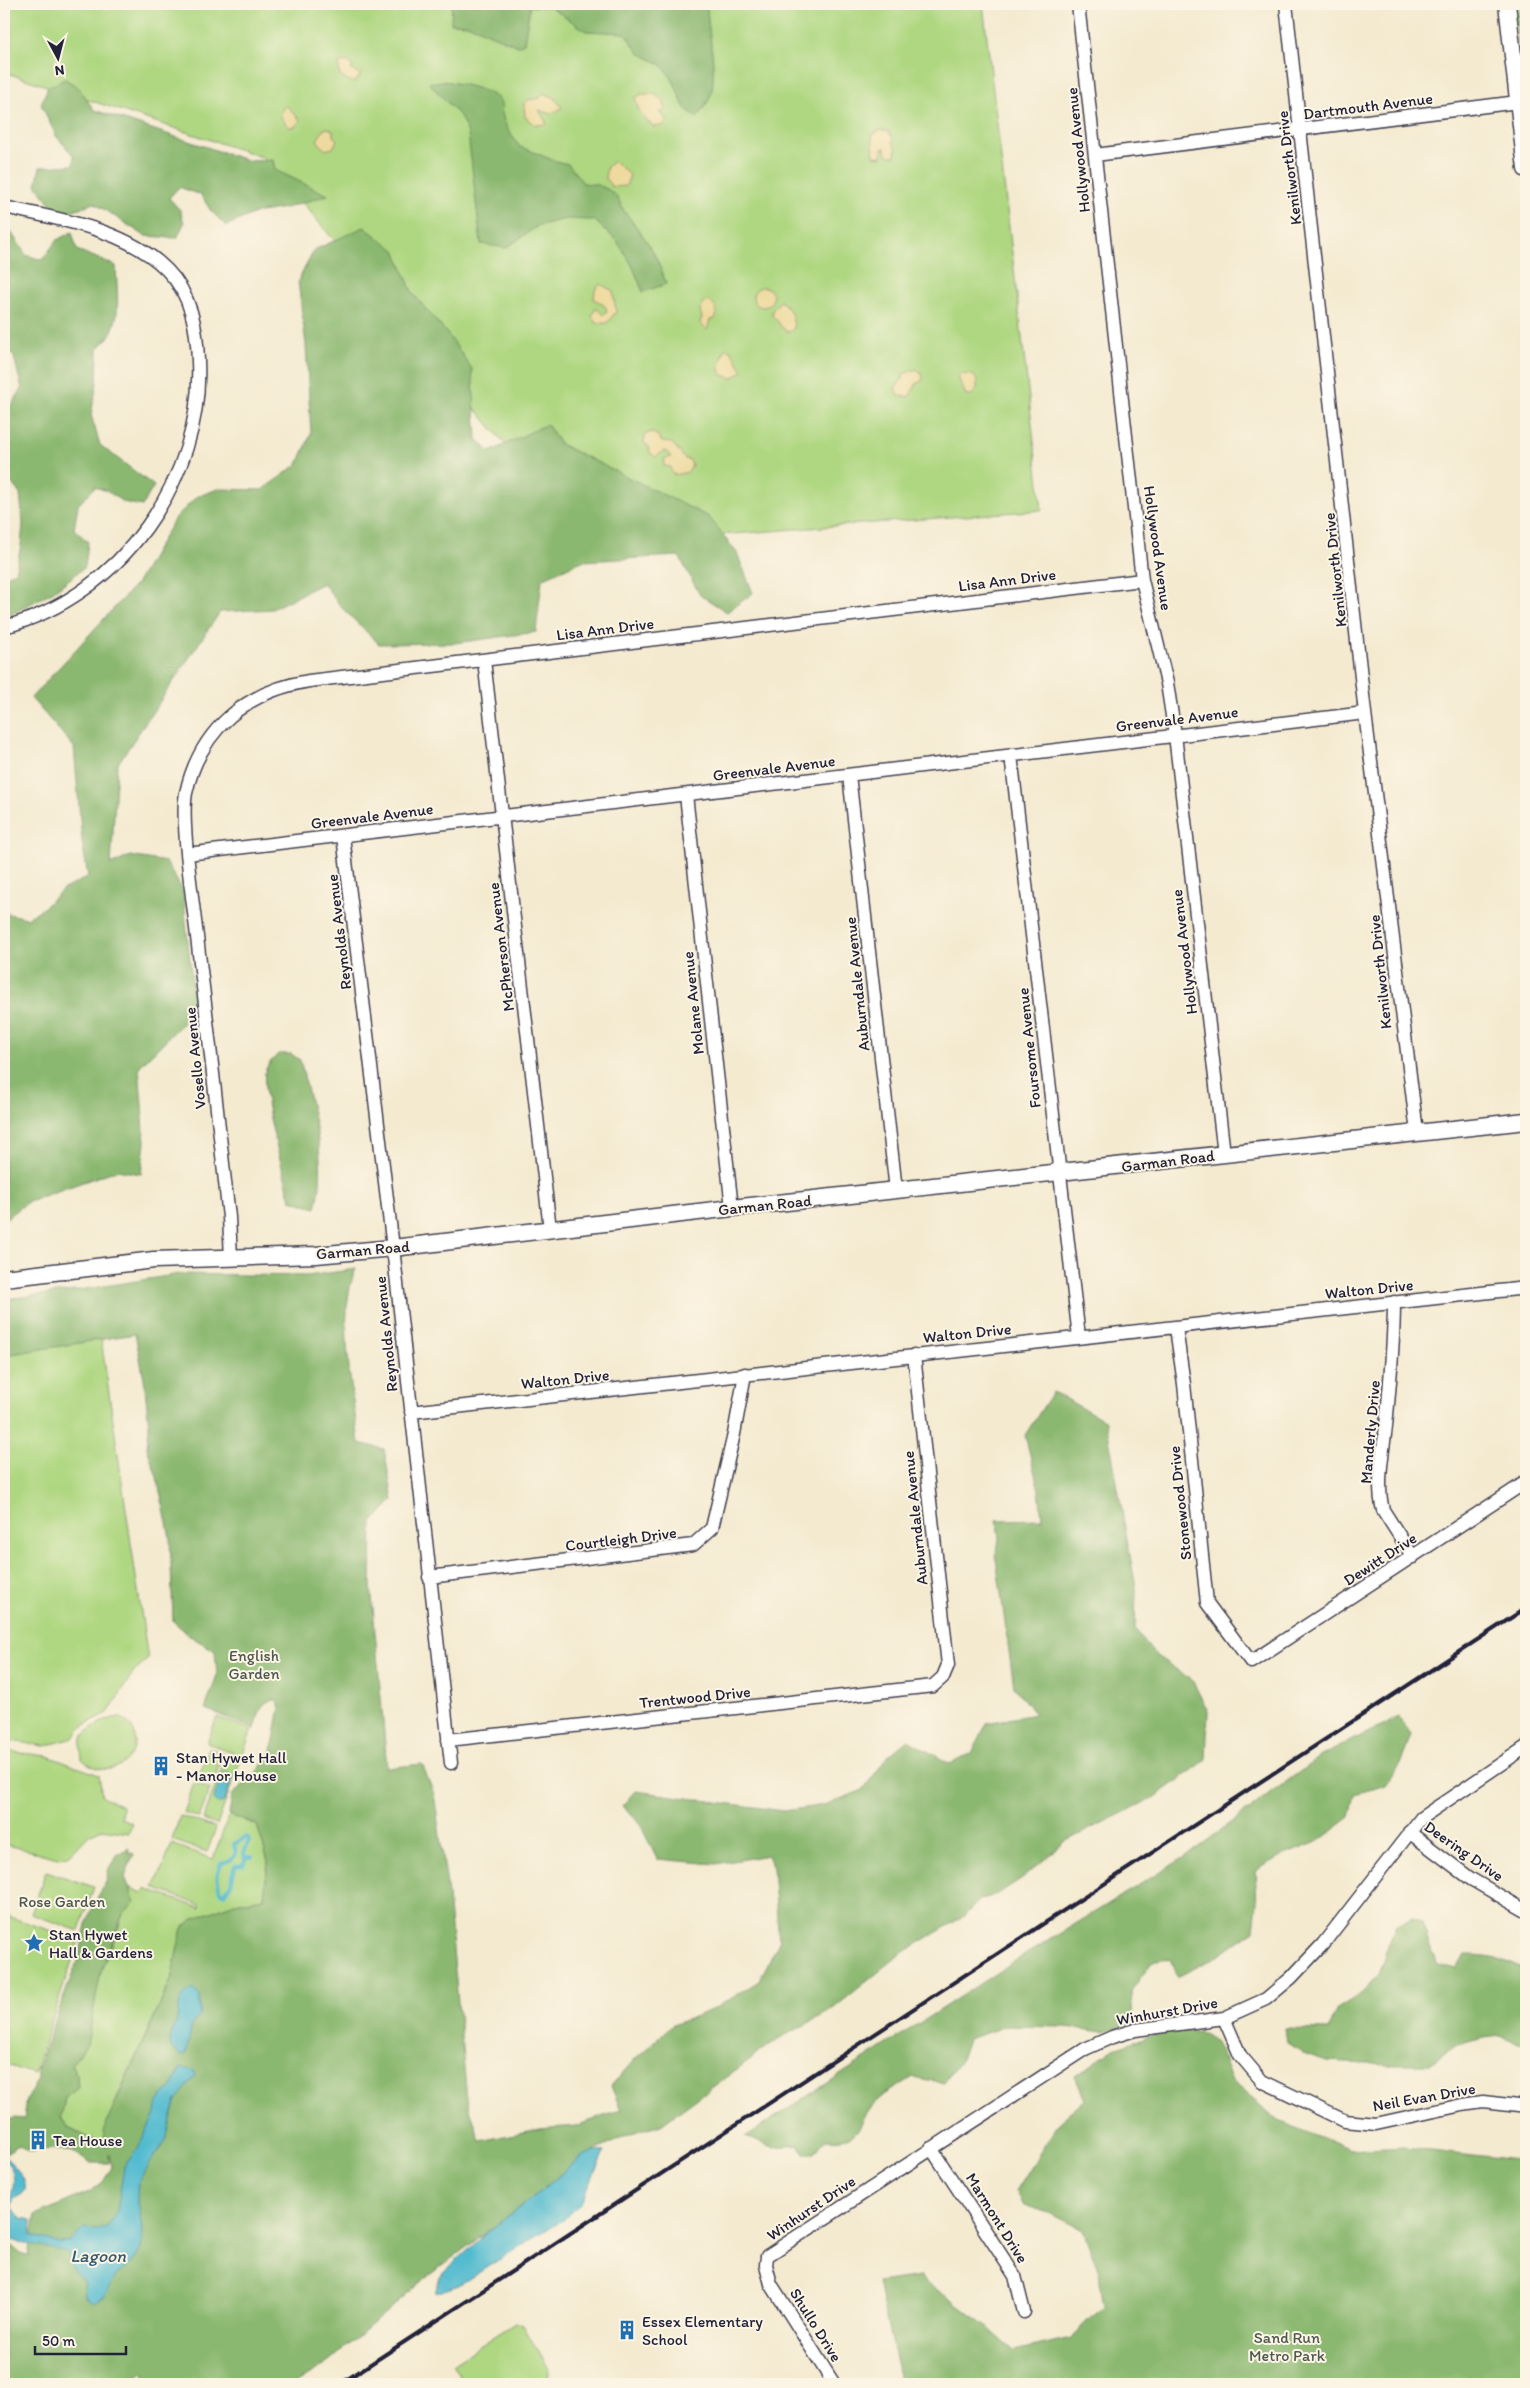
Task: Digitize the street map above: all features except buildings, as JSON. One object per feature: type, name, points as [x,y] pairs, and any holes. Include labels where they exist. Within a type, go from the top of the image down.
[{"type":"street","name":"Hollywood Avenue","points":[[1078,4],[1142,580],[1167,683],[1175,735],[1224,1154]]},
{"type":"street","name":"Kenilworth Drive","points":[[1286,4],[1365,713],[1417,1132]]},
{"type":"street","points":[[1507,4],[1522,102],[1526,169]]},
{"type":"street","name":"Dartmouth Avenue","points":[[1095,155],[1301,131],[1522,102]]},
{"type":"street","points":[[4,207],[98,230],[122,238],[146,251],[166,269],[184,293],[196,328],[199,372],[197,406],[184,456],[172,486],[148,526],[108,569],[72,596],[35,616],[4,627]]},
{"type":"street","name":"Lisa Ann Drive","points":[[187,854],[184,812],[186,793],[196,763],[214,732],[245,704],[263,694],[290,684],[1142,580]]},
{"type":"street","name":"McPherson Avenue","points":[[484,660],[550,1229]]},
{"type":"street","name":"Greenvale Avenue","points":[[187,854],[1365,713]]},
{"type":"street","name":"Foursome Avenue","points":[[1011,756],[1079,1337]]},
{"type":"street","name":"Auburndale Avenue","points":[[848,775],[896,1190]]},
{"type":"street","name":"Molane Avenue","points":[[686,795],[732,1208]]},
{"type":"street","name":"Reynolds Avenue","points":[[343,836],[393,1248],[450,1763]]},
{"type":"street","name":"Vosello Avenue","points":[[187,854],[229,1217],[231,1258]]},
{"type":"street","name":"Garman Road","points":[[4,1278],[154,1260],[316,1255],[393,1248],[732,1208],[1526,1121]]},
{"type":"street","name":"Walton Drive","points":[[411,1412],[1526,1288]]},
{"type":"street","name":"Manderly Drive","points":[[1394,1302],[1394,1344],[1381,1479],[1381,1502],[1383,1510],[1413,1557]]},
{"type":"street","name":"Stonewood Drive","points":[[1176,1328],[1184,1384],[1207,1603],[1250,1662]]},
{"type":"street","name":"Auburndale Avenue","points":[[914,1355],[948,1665],[943,1677]]},
{"type":"street","name":"Courtleigh Drive","points":[[429,1577],[693,1546],[712,1528],[734,1434],[745,1374]]},
{"type":"street","name":"Dewitt Drive","points":[[1250,1662],[1526,1482]]},
{"type":"street","name":"Trentwood Drive","points":[[448,1740],[920,1688],[933,1686],[943,1677]]},
{"type":"street","name":"Winhurst Drive","points":[[771,2284],[766,2265],[767,2256],[1071,2057],[1098,2042],[1135,2030],[1224,2018],[1256,2005],[1291,1978],[1342,1920],[1409,1832],[1434,1807],[1526,1747]]},
{"type":"street","name":"Deering Drive","points":[[1409,1832],[1470,1880],[1526,1911]]},
{"type":"street","name":"Neil Evan Drive","points":[[1224,2018],[1240,2055],[1262,2081],[1273,2088],[1345,2121],[1376,2124],[1483,2102],[1526,2107]]},
{"type":"street","name":"Marmont Drive","points":[[931,2148],[1015,2276],[1024,2312]]},
{"type":"street","name":"Shullo Drive","points":[[771,2284],[834,2384]]},
{"type":"green space","points":[[4,4],[983,4],[1042,510],[590,545],[265,158],[4,72]]},
{"type":"green space","points":[[452,4],[707,4],[713,61],[713,83],[710,97],[697,118],[684,107],[673,80],[662,65],[639,53],[625,33],[586,31],[551,7],[530,6],[524,43],[518,46],[467,24],[451,23]]},
{"type":"green space","points":[[1514,4],[1523,4],[1526,29],[1526,87],[1524,87]]},
{"type":"green space","points":[[65,79],[78,87],[94,110],[249,161],[273,160],[275,170],[328,195],[285,208],[255,213],[226,226],[211,211],[201,195],[179,187],[169,198],[180,210],[184,223],[177,238],[145,236],[94,203],[59,215],[36,185],[40,167],[73,165],[74,156],[56,136],[41,104],[48,87]]},
{"type":"green space","points":[[442,81],[473,87],[490,93],[501,102],[506,126],[520,147],[555,161],[568,164],[583,183],[608,189],[615,195],[624,211],[649,245],[666,284],[643,292],[632,265],[617,241],[594,220],[566,219],[539,225],[506,248],[481,244],[468,133],[460,116],[429,83]]},
{"type":"green space","points":[[4,221],[26,255],[42,260],[57,240],[72,232],[77,250],[116,266],[117,311],[112,331],[98,348],[97,383],[91,415],[100,445],[154,486],[142,506],[123,502],[107,491],[95,487],[78,505],[74,529],[88,542],[85,567],[54,591],[4,618],[4,577],[15,572],[21,546],[23,523],[20,494],[4,473],[4,416],[22,389],[14,357],[4,342]]},
{"type":"green space","points":[[364,227],[395,250],[413,294],[450,337],[472,369],[477,439],[490,452],[547,424],[560,444],[709,517],[737,553],[753,593],[727,612],[700,595],[679,556],[582,561],[542,579],[536,632],[455,643],[379,644],[342,608],[323,583],[272,609],[220,612],[117,765],[111,865],[130,856],[166,862],[183,891],[194,1003],[181,1025],[139,1067],[145,1143],[141,1174],[117,1170],[29,1201],[4,1220],[4,913],[27,918],[43,908],[62,890],[88,877],[82,841],[74,747],[31,698],[137,583],[175,518],[196,497],[218,489],[262,490],[298,464],[311,434],[306,345],[298,281],[314,250]]},
{"type":"green space","points":[[278,1054],[291,1054],[300,1060],[309,1096],[320,1153],[321,1172],[316,1208],[291,1200],[273,1133],[265,1079],[267,1067]]},
{"type":"green space","name":"English Garden","points":[[356,1269],[350,1287],[347,1307],[347,1330],[350,1378],[359,1443],[384,1449],[393,1500],[372,1523],[371,1584],[387,1768],[422,1764],[434,1794],[447,1885],[467,2099],[480,2141],[539,2129],[576,2126],[621,2110],[611,2086],[635,2059],[673,2025],[716,2008],[759,1981],[779,1942],[773,1868],[768,1855],[716,1864],[657,1859],[639,1822],[622,1806],[635,1791],[784,1811],[825,1805],[863,1790],[888,1756],[908,1740],[950,1764],[972,1753],[987,1723],[1035,1714],[1014,1687],[996,1558],[999,1539],[997,1520],[1042,1519],[1039,1490],[1025,1435],[1053,1392],[1106,1421],[1136,1589],[1135,1629],[1155,1655],[1192,1680],[1208,1711],[1206,1760],[1157,1796],[1066,1841],[1025,1876],[998,1894],[980,1900],[964,1916],[902,1953],[829,2012],[778,2039],[661,2125],[631,2134],[581,2157],[535,2196],[424,2279],[329,2362],[294,2384],[144,2384],[144,2371],[125,2384],[4,2384],[4,2239],[22,2255],[28,2255],[36,2215],[91,2191],[103,2182],[112,2167],[109,2154],[109,2163],[90,2163],[73,2152],[50,2149],[30,2152],[19,2145],[4,2154],[4,2122],[14,2118],[24,2119],[27,2099],[38,2079],[37,2070],[80,1953],[86,1925],[94,1904],[106,1882],[109,1868],[117,1855],[129,1848],[128,1852],[134,1854],[125,1877],[135,1902],[123,1914],[101,1971],[87,2045],[71,2065],[77,2075],[78,2088],[65,2098],[61,2117],[68,2128],[107,2146],[103,2131],[171,1980],[182,1928],[195,1918],[235,1903],[264,1898],[268,1861],[257,1825],[229,1815],[232,1795],[255,1774],[272,1751],[280,1707],[277,1700],[267,1702],[257,1719],[255,1729],[205,1709],[217,1675],[215,1651],[190,1636],[173,1621],[170,1537],[157,1477],[147,1448],[149,1426],[144,1378],[135,1334],[4,1355],[4,1299],[67,1292],[180,1274],[308,1276]]},
{"type":"green space","points":[[101,1339],[148,1659],[134,1671],[108,1713],[84,1725],[73,1738],[45,1746],[4,1740],[4,1355]]},
{"type":"green space","points":[[119,1717],[130,1725],[135,1736],[134,1747],[129,1757],[121,1765],[109,1769],[96,1768],[82,1759],[81,1743],[86,1733],[102,1722]]},
{"type":"green space","points":[[217,1717],[252,1730],[242,1756],[207,1743]]},
{"type":"green space","points":[[1399,1717],[1411,1734],[1401,1763],[1385,1785],[1355,1794],[1350,1817],[1317,1842],[1282,1856],[1255,1871],[1257,1903],[1254,1930],[1211,1960],[1177,1977],[1170,1958],[1152,1962],[1131,1991],[1133,2018],[1131,2024],[1103,2032],[1066,2027],[1006,2026],[968,2039],[961,2059],[944,2083],[913,2077],[877,2101],[854,2134],[848,2138],[825,2139],[815,2153],[805,2153],[799,2145],[772,2147],[745,2137],[1010,1964],[1185,1857],[1321,1756]]},
{"type":"green space","points":[[209,1748],[223,1753],[213,1783],[198,1778]]},
{"type":"green space","points":[[5,1751],[47,1756],[99,1775],[102,1796],[122,1806],[121,1818],[132,1823],[129,1833],[102,1829],[89,1835],[70,1855],[58,1858],[4,1844]]},
{"type":"green space","points":[[227,1754],[241,1759],[217,1825],[203,1820]]},
{"type":"green space","points":[[194,1783],[210,1789],[199,1818],[184,1813]]},
{"type":"green space","points":[[229,1815],[257,1825],[268,1861],[264,1898],[235,1903],[195,1918],[182,1928],[171,1980],[118,2095],[107,2146],[68,2128],[61,2117],[65,2098],[77,2075],[71,2065],[90,2030],[100,1971],[117,1934],[129,1887],[142,1893],[145,1889],[200,1908],[200,1905],[154,1888],[172,1844],[213,1859]]},
{"type":"green space","points":[[180,1816],[216,1828],[207,1852],[172,1840]]},
{"type":"green space","name":"Rose Garden","points":[[46,1871],[94,1887],[79,1931],[31,1914]]},
{"type":"green space","points":[[4,1915],[79,1940],[34,2074],[4,2064]]},
{"type":"green space","points":[[1413,1918],[1422,1922],[1438,1965],[1457,1969],[1465,1955],[1482,1956],[1504,1960],[1526,1971],[1526,2046],[1501,2036],[1483,2038],[1454,2046],[1437,2059],[1424,2065],[1389,2065],[1327,2062],[1306,2055],[1287,2042],[1285,2029],[1329,2030],[1337,2009],[1362,1993],[1377,1977],[1395,1926]]},
{"type":"green space","name":"Sand Run Metro Park","points":[[1171,2029],[1203,2033],[1216,2042],[1232,2082],[1279,2121],[1350,2150],[1404,2147],[1526,2161],[1526,2384],[902,2384],[878,2283],[920,2277],[987,2327],[1014,2351],[1071,2338],[1104,2306],[1099,2272],[1083,2230],[1049,2213],[1024,2205],[1016,2191],[1059,2122],[1085,2100],[1075,2076],[1114,2048]]},
{"type":"green space","points":[[515,2323],[523,2325],[549,2371],[548,2384],[465,2384],[452,2364]]},
{"type":"sand","points":[[347,61],[352,65],[352,70],[360,74],[360,77],[354,82],[344,79],[339,74],[339,64]]},
{"type":"sand","points":[[543,93],[554,97],[562,108],[551,114],[539,110],[547,124],[536,125],[525,117],[524,104],[528,100],[540,98]]},
{"type":"sand","points":[[642,94],[654,94],[663,100],[666,110],[659,113],[667,119],[665,125],[654,127],[644,118],[636,101],[636,97]]},
{"type":"sand","points":[[287,106],[300,120],[295,127],[288,127],[281,117],[282,109]]},
{"type":"sand","points":[[329,128],[333,131],[333,136],[337,140],[333,148],[325,150],[317,140],[324,129]]},
{"type":"sand","points":[[880,130],[888,131],[893,138],[892,141],[896,149],[895,156],[888,156],[885,148],[882,149],[882,157],[874,156],[872,135]]},
{"type":"sand","points":[[614,161],[630,175],[626,186],[612,187],[605,178],[607,167]]},
{"type":"sand","points":[[600,284],[613,291],[616,312],[607,323],[596,323],[592,316],[596,308],[603,315],[607,311],[605,306],[594,299],[595,290]]},
{"type":"sand","points":[[763,287],[770,290],[773,297],[770,304],[763,307],[756,304],[753,297],[756,290]]},
{"type":"sand","points":[[709,301],[715,307],[717,314],[715,319],[710,320],[707,330],[700,323],[702,317],[700,311],[703,303]]},
{"type":"sand","points":[[780,301],[787,306],[792,316],[794,328],[789,332],[772,316],[772,311]]},
{"type":"sand","points":[[725,349],[731,350],[743,371],[732,378],[722,375],[719,367]]},
{"type":"sand","points":[[917,369],[923,376],[922,381],[917,383],[909,397],[899,396],[895,388],[903,379],[903,374]]},
{"type":"sand","points":[[963,374],[973,375],[977,380],[977,389],[971,396],[966,396],[958,377]]},
{"type":"sand","points":[[651,432],[657,435],[662,442],[672,443],[685,459],[690,460],[692,466],[688,472],[674,475],[671,467],[664,466],[664,459],[671,457],[667,452],[664,451],[656,457],[650,453],[648,445],[644,444],[645,435]]},
{"type":"water","points":[[230,1774],[232,1779],[224,1802],[217,1804],[214,1798],[222,1775]]},
{"type":"water","points":[[193,1989],[200,1996],[200,2015],[191,2025],[187,2051],[184,2056],[171,2047],[170,2037],[176,2023],[182,1999],[184,1995]]},
{"type":"water","name":"Lagoon","points":[[181,2067],[195,2071],[196,2076],[176,2100],[166,2140],[138,2183],[137,2198],[143,2227],[141,2249],[134,2261],[116,2276],[104,2297],[94,2302],[85,2297],[84,2283],[73,2269],[67,2252],[15,2241],[4,2235],[3,2213],[10,2199],[14,2177],[9,2165],[4,2161],[4,2141],[7,2145],[5,2157],[19,2172],[25,2186],[24,2192],[13,2200],[12,2207],[21,2218],[32,2220],[31,2235],[60,2243],[70,2242],[84,2228],[99,2230],[108,2226],[117,2211],[124,2166],[137,2150],[155,2114],[156,2106],[163,2095],[172,2088]]},
{"type":"water","points":[[594,2151],[604,2152],[582,2201],[568,2216],[459,2285],[435,2293],[440,2276],[491,2229],[535,2196],[581,2157]]},
{"type":"waterway","points":[[245,1862],[244,1853],[249,1840],[247,1837],[234,1844],[236,1853],[232,1859],[221,1864],[219,1868],[218,1884],[224,1894],[231,1884],[235,1866],[243,1865],[247,1857],[252,1857]]},
{"type":"railway","points":[[340,2384],[1526,1608]]},
{"type":"place","name":"Stan Hywet Hall - Manor House","points":[[161,1766]]},
{"type":"place","name":"Stan Hywet Hall & Gardens","points":[[34,1943]]},
{"type":"place","name":"Tea House","points":[[38,2140]]},
{"type":"place","name":"Essex Elementary School","points":[[627,2330]]}]
